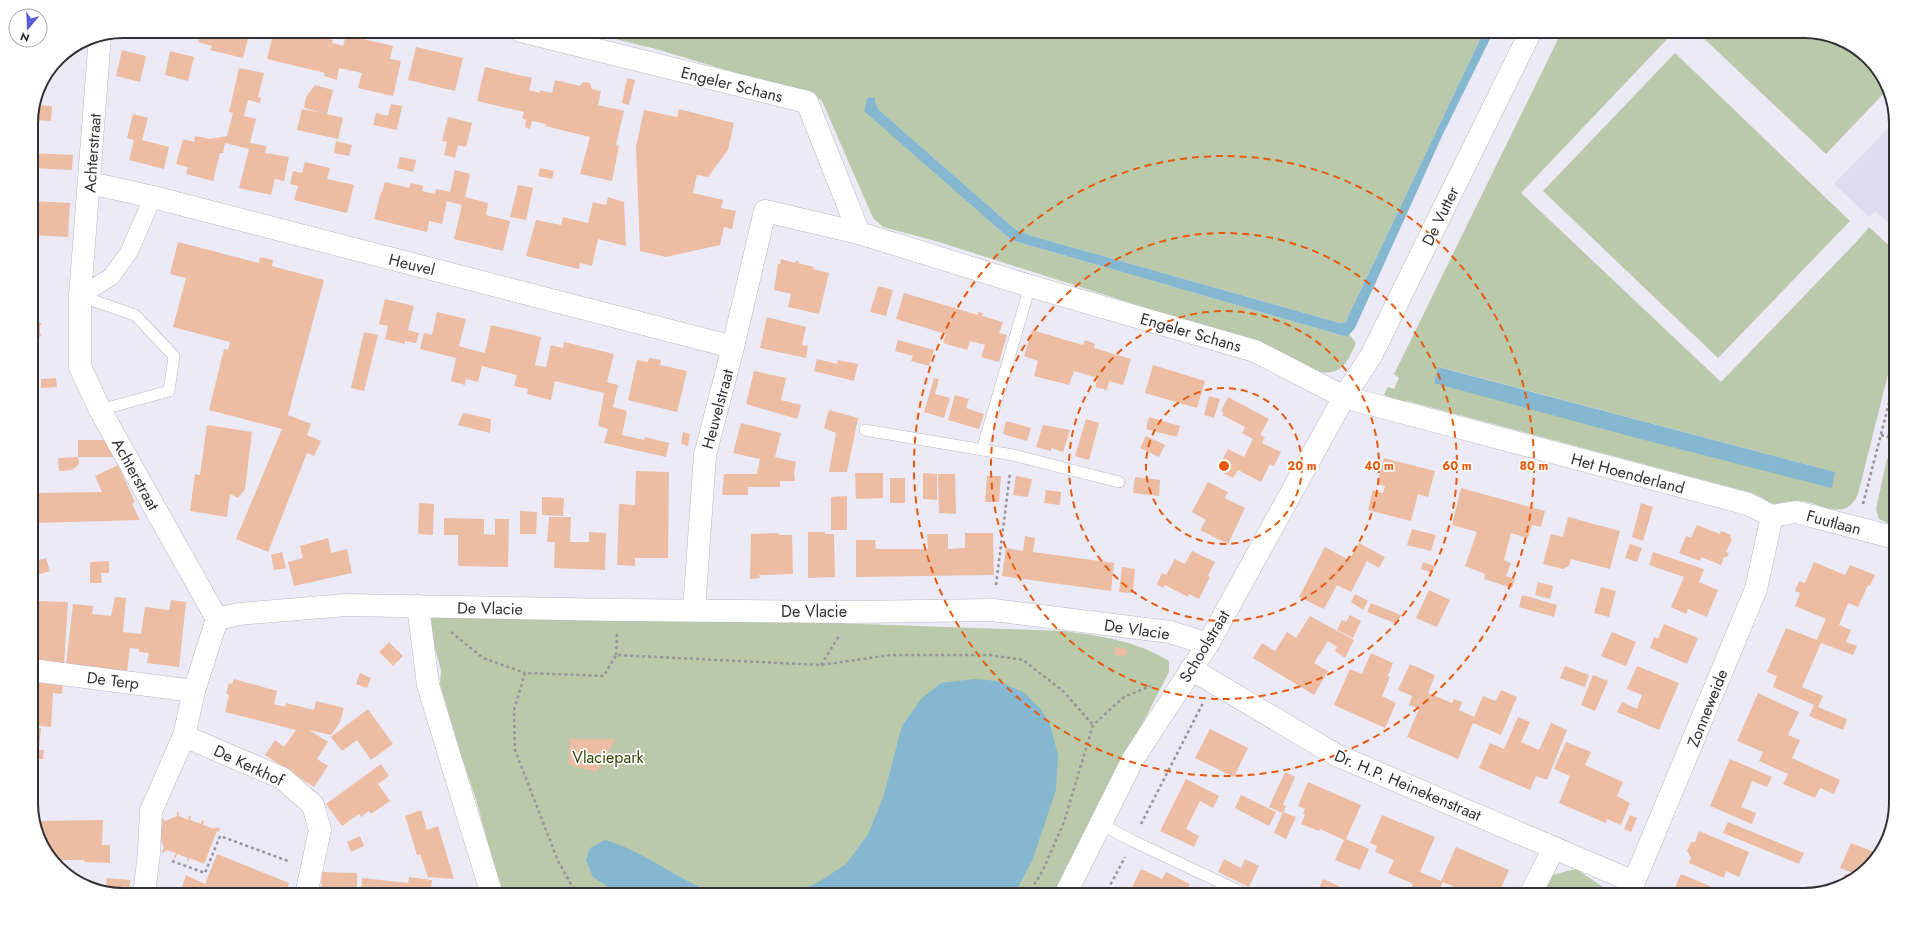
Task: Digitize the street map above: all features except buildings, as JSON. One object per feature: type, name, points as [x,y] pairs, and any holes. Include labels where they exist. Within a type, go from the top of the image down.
[{"type":"street","name":"Engeler Schans","points":[[549,38],[807,102],[859,233]]},
{"type":"street","name":"De Vutter","points":[[1344,398],[1371,356],[1528,38]]},
{"type":"street","name":"Achterstraat","points":[[100,42],[90,183],[80,296],[80,367],[100,410],[217,619]]},
{"type":"street","name":"Heuvel","points":[[90,183],[153,197],[733,347]]},
{"type":"street","points":[[80,296],[111,277],[129,252],[153,197]]},
{"type":"street","name":"Engeler Schans","points":[[765,211],[859,233],[1030,286],[1254,351],[1344,398]]},
{"type":"street","name":"Heuvelstraat","points":[[694,610],[705,455],[733,347],[765,211]]},
{"type":"street","name":"Het Hoenderland","points":[[1344,398],[1748,504],[1772,516]]},
{"type":"street","name":"Schoolstraat","points":[[1068,888],[1133,759],[1208,644],[1344,398]]},
{"type":"street","name":"Fuutlaan","points":[[1772,516],[1796,512],[1889,536]]},
{"type":"street","name":"Zonneweide","points":[[1631,888],[1756,589],[1772,516]]},
{"type":"street","name":"De Vlacie","points":[[217,619],[239,614],[346,605],[854,612],[992,610],[1170,632],[1208,644]]},
{"type":"street","points":[[418,606],[428,685],[490,888]]},
{"type":"street","points":[[145,888],[149,853],[151,811],[184,736],[194,691],[217,619]]},
{"type":"street","name":"Dr. H.P. Heinekenstraat","points":[[1191,669],[1336,755],[1554,848],[1629,888]]},
{"type":"street","name":"De Terp","points":[[38,671],[194,691]]},
{"type":"street","name":"De Kerkhof","points":[[184,736],[282,778],[313,805],[320,830],[307,888]]},
{"type":"street","points":[[1534,888],[1554,848]]},
{"type":"lane","points":[[982,450],[1030,286]]},
{"type":"lane","points":[[80,296],[135,315],[174,356],[169,391],[100,410]]},
{"type":"lane","points":[[865,430],[1013,455],[1119,482]]},
{"type":"lane","points":[[1100,824],[1132,841],[1232,888]]},
{"type":"path","points":[[1856,527],[1889,404]]},
{"type":"path","points":[[1881,435],[1889,437]]},
{"type":"path","points":[[992,610],[1013,455]]},
{"type":"path","points":[[448,630],[483,658],[525,673],[604,676],[616,655],[821,665],[890,656],[990,655],[1023,660],[1063,691],[1092,725]]},
{"type":"path","points":[[1032,888],[1064,822],[1092,725],[1124,697],[1191,669]]},
{"type":"path","points":[[525,673],[514,710],[515,750],[558,861],[573,888]]},
{"type":"path","points":[[149,853],[205,873],[220,836],[311,869]]},
{"type":"shaded area","points":[[1889,127],[1889,224],[1875,211],[1869,217],[1834,184]]},
{"type":"green space","points":[[611,38],[1481,38],[1345,323],[1340,323],[1032,236],[1015,229],[879,110],[875,102],[867,98],[865,111],[1011,240],[1347,337],[1349,334],[1356,343],[1349,358],[1341,368],[1337,371],[1331,372],[1314,371],[1209,328],[939,242],[883,227],[873,218],[822,101],[814,96],[656,49]]},
{"type":"green space","points":[[1559,38],[1668,38],[1521,193],[1721,382],[1869,227],[1889,246],[1889,372],[1858,494],[1853,503],[1847,508],[1832,509],[1801,501],[1789,501],[1770,505],[1763,498],[1752,493],[1407,401],[1405,403],[1384,395],[1388,387],[1394,389],[1399,378],[1394,374]],"holes":[[[1439,367],[1835,472],[1434,382]]]},
{"type":"green space","points":[[1703,38],[1815,39],[1837,44],[1860,59],[1875,76],[1883,94],[1826,154]]},
{"type":"green space","points":[[1675,53],[1850,221],[1718,358],[1543,191]]},
{"type":"green space","points":[[1889,456],[1889,524],[1879,519],[1876,509]]},
{"type":"green space","name":"Vlaciepark","points":[[425,612],[777,621],[1064,631],[1118,640],[1157,654],[1169,661],[1169,672],[1058,888],[500,888],[476,799],[460,752],[440,684],[441,670]]},
{"type":"green space","points":[[1576,869],[1603,888],[1546,888],[1552,875]]},
{"type":"water","points":[[1481,38],[1491,38],[1443,134],[1355,328],[1347,337],[1011,240],[864,111],[867,98],[875,97],[875,102],[879,110],[1015,229],[1032,236],[1340,323],[1345,323]]},
{"type":"water","points":[[1438,367],[1835,472],[1832,488],[1633,437],[1434,383]]},
{"type":"water","points":[[974,679],[998,681],[1023,692],[1040,708],[1050,724],[1058,755],[1056,790],[1032,861],[1018,888],[806,888],[817,883],[846,864],[868,834],[883,798],[902,726],[921,699],[941,683]]},
{"type":"water","points":[[605,840],[620,845],[702,888],[610,888],[593,877],[586,860],[590,848]]}]
